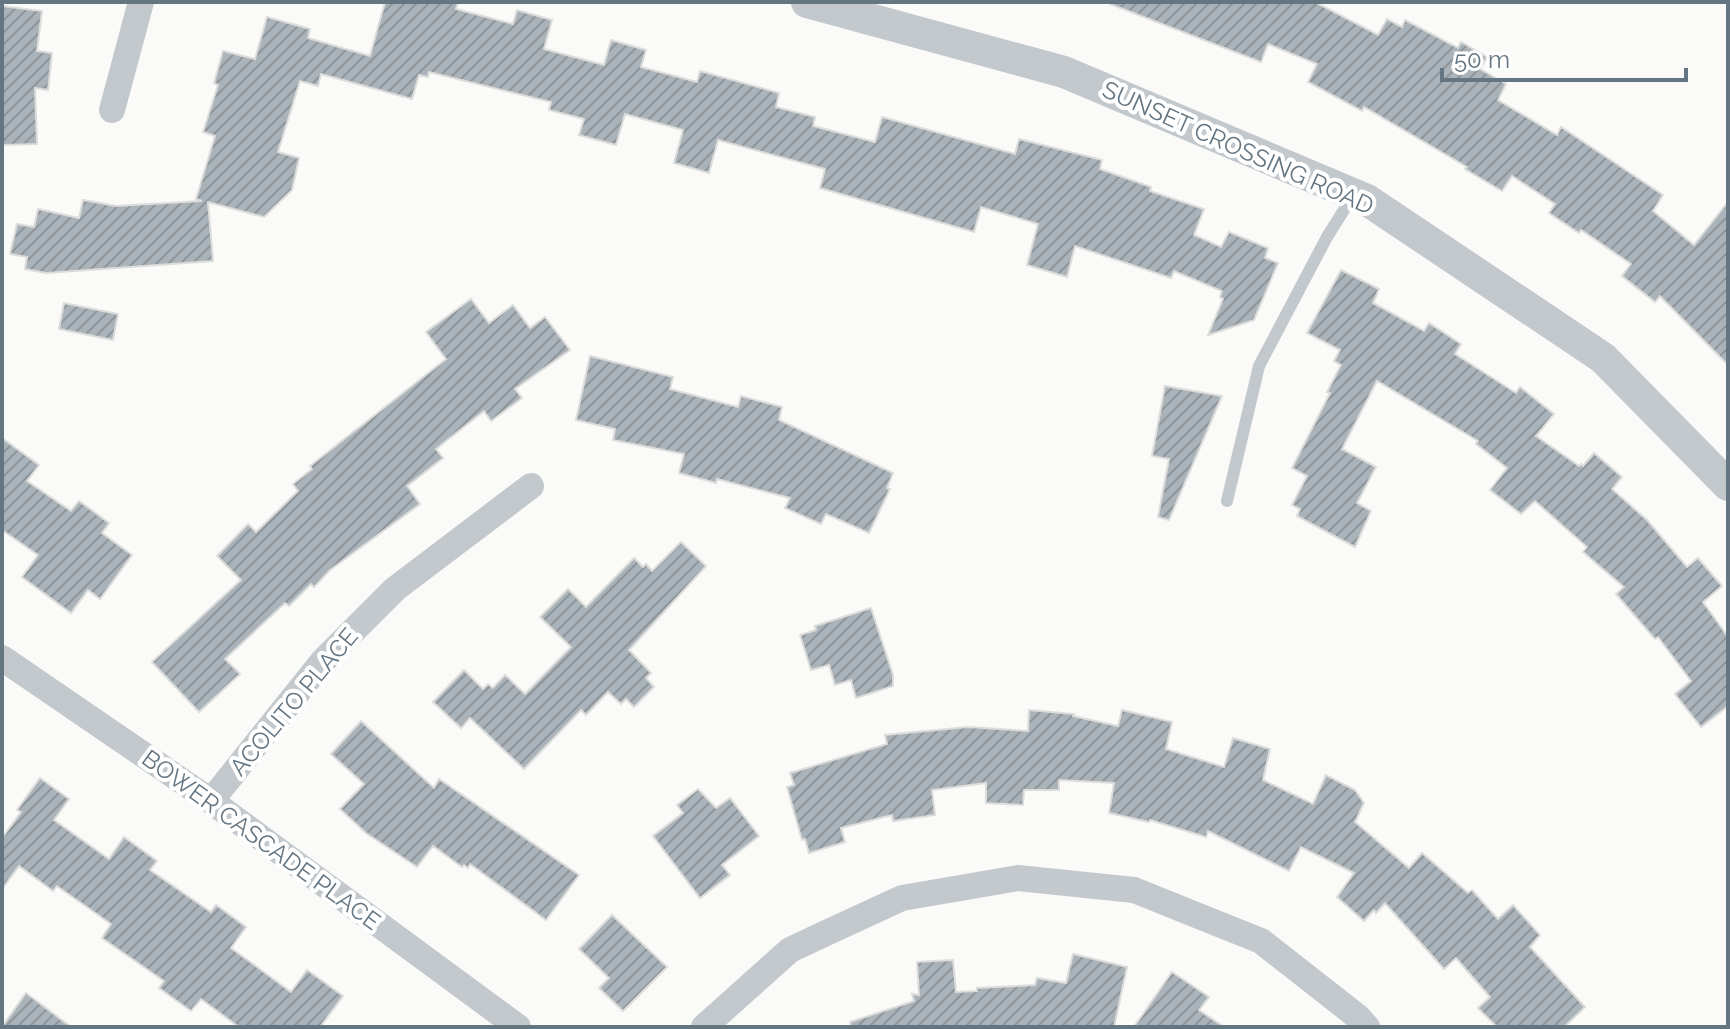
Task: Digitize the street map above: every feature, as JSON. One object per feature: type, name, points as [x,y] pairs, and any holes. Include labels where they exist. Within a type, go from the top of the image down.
[{"type":"street","points":[[112,110],[141,2]]},
{"type":"street","name":"SUNSET CROSSING ROAD","points":[[807,2],[1064,72],[1367,200],[1603,358],[1728,485]]},
{"type":"street","name":"ACOLITO PLACE","points":[[211,801],[322,662],[395,589],[531,486]]},
{"type":"street","name":"BOWER CASCADE PLACE","points":[[2,658],[211,801],[518,1027]]},
{"type":"street","points":[[704,1027],[790,950],[902,898],[1018,878],[1134,890],[1261,941],[1367,1027]]},
{"type":"lane","points":[[1227,501],[1259,366],[1327,237],[1354,194]]},
{"type":"building","points":[[385,2],[458,2],[456,9],[513,24],[517,10],[552,20],[544,49],[604,65],[611,40],[646,50],[641,67],[697,82],[700,71],[779,93],[776,107],[815,117],[813,126],[875,142],[882,117],[1015,154],[1019,139],[1102,160],[1100,169],[1151,187],[1150,191],[1204,209],[1194,235],[1221,247],[1229,232],[1268,248],[1265,258],[1278,263],[1254,320],[1208,335],[1223,299],[1220,297],[1222,291],[1174,271],[1171,278],[1075,246],[1067,277],[1027,265],[1038,224],[981,207],[974,232],[820,188],[825,169],[718,140],[709,173],[674,163],[683,130],[625,114],[616,145],[579,135],[584,119],[549,110],[551,102],[429,72],[428,77],[419,75],[412,99],[321,74],[318,86],[300,81],[278,152],[299,158],[292,190],[264,217],[208,202],[213,261],[46,273],[25,269],[27,257],[10,254],[17,224],[34,227],[38,209],[79,218],[83,200],[116,206],[202,201],[196,199],[215,136],[203,132],[218,85],[214,83],[223,51],[255,59],[267,17],[310,29],[308,38],[370,56]]},
{"type":"building","points":[[1110,2],[1315,2],[1378,35],[1387,19],[1402,27],[1405,20],[1458,48],[1461,42],[1487,57],[1480,69],[1506,84],[1498,100],[1557,135],[1561,127],[1663,195],[1653,211],[1694,245],[1728,202],[1728,365],[1660,296],[1655,302],[1622,276],[1631,264],[1581,230],[1579,233],[1549,213],[1555,204],[1512,176],[1502,191],[1364,107],[1362,111],[1308,82],[1317,64],[1268,44],[1261,62]]},
{"type":"building","points":[[2,6],[42,11],[37,51],[52,53],[48,90],[35,88],[37,144],[2,145]]},
{"type":"building","points":[[1341,270],[1379,289],[1373,303],[1424,331],[1429,323],[1461,344],[1455,354],[1516,393],[1520,387],[1554,414],[1536,436],[1579,466],[1583,466],[1594,453],[1622,477],[1612,489],[1647,520],[1687,567],[1698,558],[1722,586],[1703,602],[1728,637],[1728,706],[1701,727],[1675,694],[1691,681],[1658,637],[1655,639],[1616,594],[1624,587],[1583,552],[1587,547],[1535,501],[1521,514],[1490,490],[1507,468],[1476,444],[1478,441],[1377,381],[1342,449],[1376,467],[1357,503],[1371,511],[1355,547],[1297,516],[1300,509],[1292,505],[1307,476],[1292,468],[1341,365],[1334,361],[1340,350],[1307,333]]},
{"type":"building","points":[[471,299],[489,323],[513,305],[530,328],[545,317],[570,350],[515,389],[522,398],[491,421],[484,411],[436,449],[443,458],[407,486],[420,504],[330,570],[314,587],[311,584],[289,606],[285,603],[225,659],[240,674],[199,712],[152,662],[241,580],[217,556],[248,524],[256,532],[298,491],[293,484],[312,469],[310,466],[446,359],[426,332]]},
{"type":"building","points":[[64,303],[118,314],[113,340],[59,329]]},
{"type":"building","points":[[590,356],[673,377],[670,389],[738,407],[741,396],[782,407],[779,420],[893,473],[887,488],[890,489],[869,533],[826,514],[821,524],[785,508],[790,498],[717,479],[716,483],[679,473],[684,454],[613,440],[615,429],[576,420]]},
{"type":"building","points":[[1165,386],[1222,396],[1169,520],[1158,517],[1169,459],[1152,456]]},
{"type":"building","points":[[2,438],[39,465],[27,481],[71,511],[79,501],[109,523],[102,533],[132,555],[100,599],[88,590],[71,613],[22,577],[38,555],[2,530]]},
{"type":"building","points":[[681,542],[706,566],[629,650],[651,673],[646,678],[654,687],[634,707],[626,699],[621,704],[608,692],[586,715],[581,710],[524,769],[470,718],[461,728],[433,702],[464,670],[483,689],[488,684],[493,688],[505,675],[525,694],[571,647],[540,617],[568,589],[586,607],[634,558],[652,571]]},
{"type":"building","points":[[871,608],[893,675],[893,686],[856,698],[851,680],[835,685],[829,665],[811,670],[800,635],[816,630],[815,626]]},
{"type":"building","points":[[1029,710],[1074,714],[1118,726],[1122,710],[1172,722],[1166,749],[1224,767],[1233,738],[1270,749],[1263,780],[1313,804],[1326,775],[1355,790],[1364,803],[1355,822],[1409,868],[1422,853],[1468,893],[1472,890],[1498,919],[1513,905],[1540,935],[1530,947],[1585,1007],[1564,1027],[1497,1027],[1478,1008],[1490,997],[1456,958],[1444,969],[1385,903],[1364,921],[1337,897],[1354,873],[1301,847],[1289,871],[1208,831],[1206,837],[1150,820],[1109,813],[1114,783],[1059,780],[1059,790],[1024,790],[1023,805],[986,803],[986,783],[932,790],[935,815],[893,821],[892,815],[841,828],[845,842],[809,853],[805,839],[802,840],[787,787],[794,785],[790,773],[887,744],[885,735],[968,727],[1028,731]]},
{"type":"building","points":[[361,721],[434,788],[439,779],[579,875],[546,920],[470,864],[468,868],[462,867],[433,846],[417,867],[366,833],[340,809],[364,784],[331,754]]},
{"type":"building","points":[[40,778],[69,799],[54,820],[109,859],[124,837],[157,861],[150,870],[211,912],[216,905],[246,927],[231,948],[291,992],[307,970],[343,996],[320,1027],[239,1027],[201,999],[191,1011],[159,988],[164,981],[102,938],[111,924],[57,886],[53,891],[19,866],[2,889],[2,838]]},
{"type":"building","points":[[698,789],[716,808],[730,798],[759,836],[722,865],[730,875],[700,898],[653,836],[683,813],[677,805]]},
{"type":"building","points":[[612,915],[667,967],[623,1011],[599,988],[609,978],[579,949]]},
{"type":"building","points":[[1073,954],[1127,967],[1114,1027],[851,1027],[850,1022],[914,1001],[912,994],[919,995],[917,962],[953,960],[956,992],[977,991],[977,988],[1035,985],[1037,978],[1066,983]]},
{"type":"building","points":[[1172,972],[1209,997],[1199,1010],[1224,1027],[1134,1027]]},
{"type":"building","points":[[26,993],[71,1027],[2,1027]]}]
